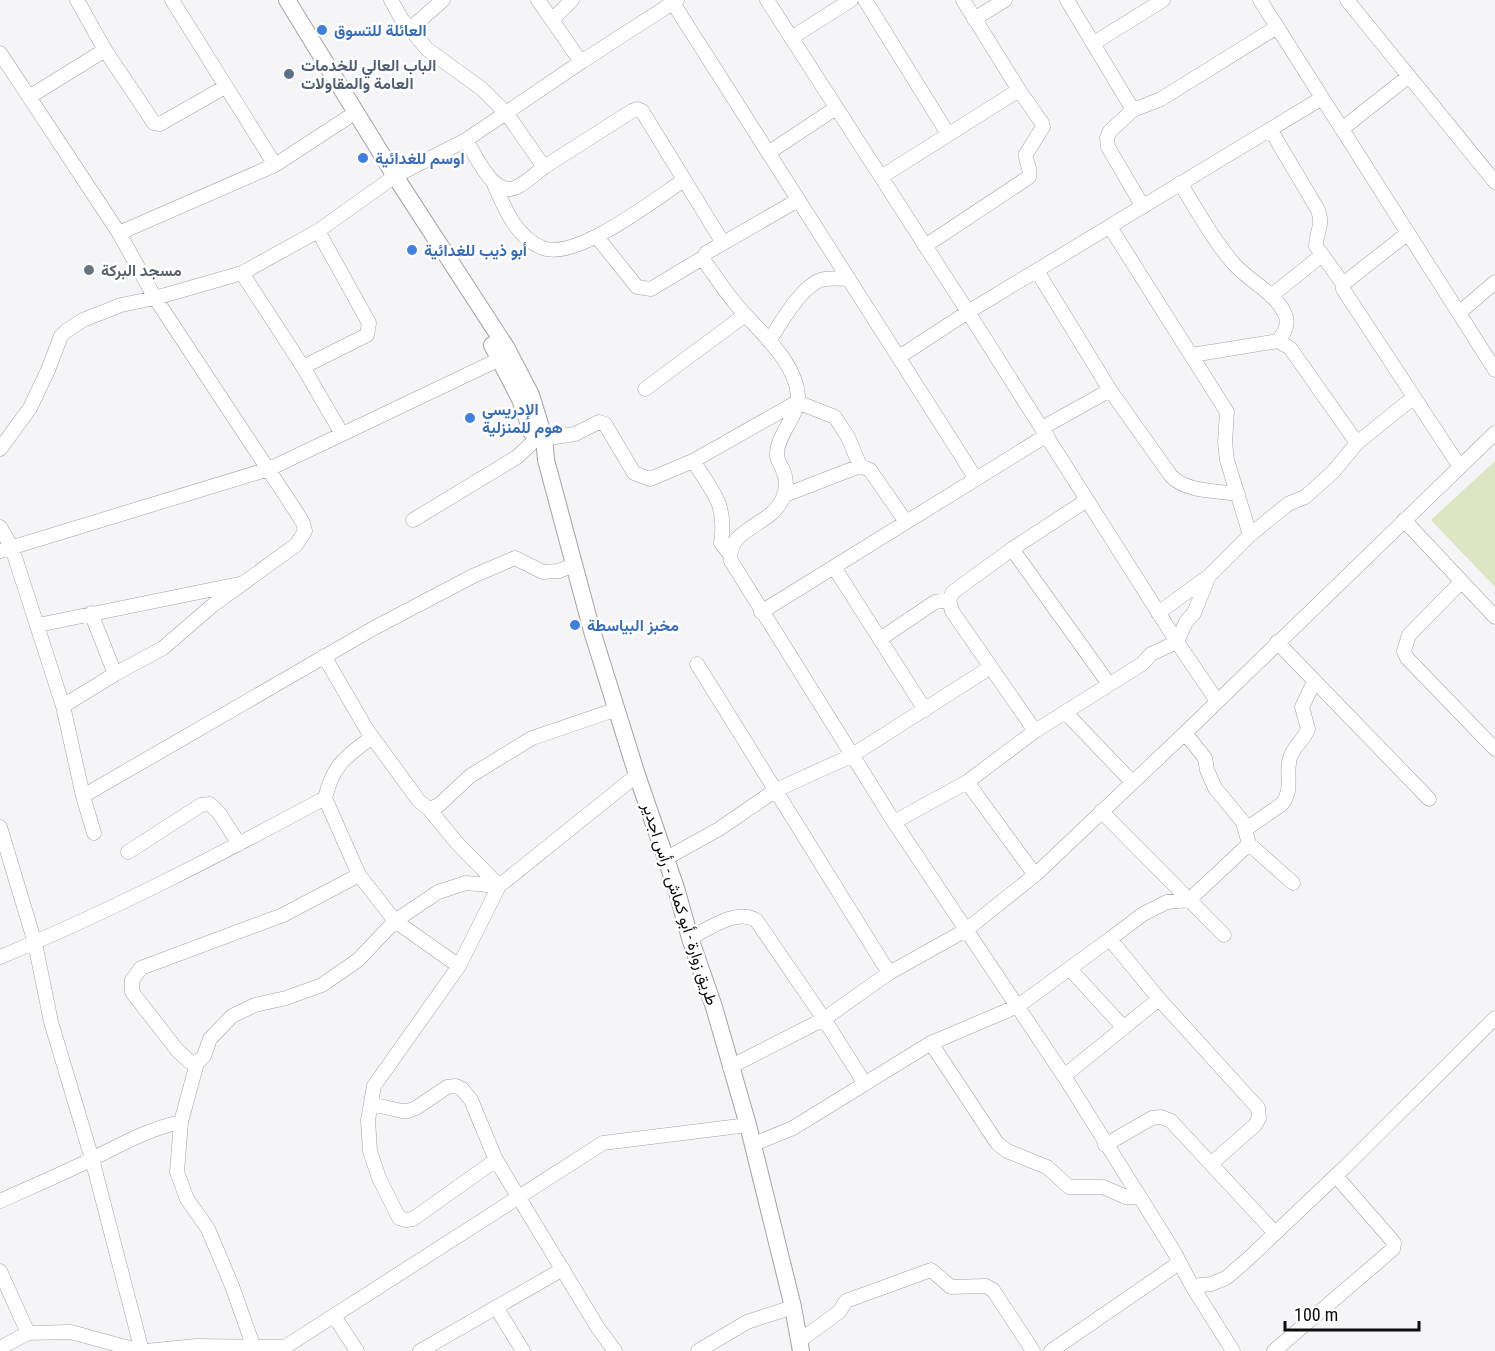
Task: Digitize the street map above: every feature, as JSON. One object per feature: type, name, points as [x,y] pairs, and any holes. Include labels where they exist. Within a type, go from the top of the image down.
[{"type":"main road","points":[[274,0],[347,118],[391,178],[506,347],[526,397]]},
{"type":"main road","points":[[287,0],[427,239],[500,359],[526,397]]},
{"type":"main road","name":"طريق زوارة - أبو كماش - رأس اجدير","points":[[526,397],[616,709],[714,1007],[754,1144],[793,1307],[800,1346]]},
{"type":"street","points":[[76,0],[105,50],[154,123],[160,124],[225,87]]},
{"type":"street","points":[[172,0],[275,165]]},
{"type":"street","points":[[391,0],[401,18],[427,49],[482,89],[507,114],[544,167]]},
{"type":"street","points":[[410,29],[443,0]]},
{"type":"street","points":[[538,0],[581,62]]},
{"type":"street","points":[[552,20],[572,0]]},
{"type":"street","points":[[766,0],[1045,432],[1158,613],[1217,701]]},
{"type":"street","points":[[791,38],[851,0]]},
{"type":"street","points":[[865,0],[948,134]]},
{"type":"street","points":[[925,246],[1029,177],[1031,172],[1026,154],[1043,127],[963,0]]},
{"type":"street","points":[[974,19],[1005,0]]},
{"type":"street","points":[[1067,0],[1133,110]]},
{"type":"street","points":[[1260,0],[1495,369]]},
{"type":"street","points":[[1347,0],[1494,179]]},
{"type":"street","points":[[1094,43],[1160,1]]},
{"type":"street","points":[[0,449],[30,408],[66,331],[83,320],[122,305],[242,273],[318,231],[391,178],[466,140],[675,2],[768,153],[976,478]]},
{"type":"street","points":[[1143,207],[1108,147],[1107,138],[1110,131],[1133,110],[1161,99],[1277,27]]},
{"type":"street","points":[[29,97],[105,50]]},
{"type":"street","points":[[0,53],[119,233],[155,298],[269,469],[303,523],[305,531],[296,545],[213,605],[163,648],[63,706]]},
{"type":"street","points":[[1342,129],[1409,76]]},
{"type":"street","points":[[881,177],[1019,90]]},
{"type":"street","points":[[899,357],[968,312],[1322,98]]},
{"type":"street","points":[[768,153],[836,108]]},
{"type":"street","points":[[494,184],[510,190],[518,187],[544,167],[637,109],[646,114],[723,243]]},
{"type":"street","points":[[119,233],[275,165],[347,118]]},
{"type":"street","points":[[1270,129],[1322,220],[1316,246],[1460,467]]},
{"type":"street","points":[[466,140],[494,184],[510,220],[528,239],[542,248],[559,251],[597,237],[684,180]]},
{"type":"street","points":[[1180,183],[1232,261],[1244,275],[1271,296],[1285,313],[1287,323],[1278,341]]},
{"type":"street","points":[[597,237],[638,287],[651,289],[704,257],[706,253],[798,200]]},
{"type":"street","points":[[1110,227],[1227,412],[1225,442],[1227,460],[1250,535]]},
{"type":"street","points":[[303,367],[367,335],[369,329],[369,323],[318,231]]},
{"type":"street","points":[[1342,284],[1408,233]]},
{"type":"street","points":[[1271,296],[1322,255]]},
{"type":"street","points":[[704,257],[705,262],[745,315],[783,358],[794,380],[798,398],[779,443],[777,454],[787,483],[785,495],[773,512],[732,543],[729,553]]},
{"type":"street","points":[[1037,271],[1110,390],[1177,482],[1186,486],[1239,494]]},
{"type":"street","points":[[242,273],[303,367],[342,434]]},
{"type":"street","points":[[769,341],[793,304],[808,288],[824,279],[849,279]]},
{"type":"street","points":[[1459,313],[1495,282]]},
{"type":"street","points":[[645,389],[745,315]]},
{"type":"street","points":[[1192,355],[1278,341],[1290,348],[1357,443]]},
{"type":"street","points":[[6,550],[269,469],[500,359]]},
{"type":"street","points":[[761,612],[976,478],[1110,390]]},
{"type":"street","points":[[1158,613],[1209,576],[1250,535],[1288,504],[1305,497],[1333,472],[1357,443],[1414,397]]},
{"type":"street","points":[[413,520],[517,457],[539,439],[575,434],[599,422],[605,424],[634,473],[650,479],[693,461],[796,402]]},
{"type":"street","points":[[796,402],[835,417],[848,437],[860,466]]},
{"type":"street","points":[[730,1067],[824,1019],[889,973],[966,930],[1035,875],[1495,433]]},
{"type":"street","points":[[693,461],[719,501],[723,527],[721,543],[729,553],[731,561],[761,612],[894,822],[1064,1076],[1233,1351]]},
{"type":"street","points":[[785,495],[860,466],[870,470],[906,522]]},
{"type":"street","points":[[1035,731],[952,611],[950,600],[953,592],[1012,549],[1087,500]]},
{"type":"street","points":[[1404,520],[1495,617]]},
{"type":"street","points":[[0,527],[6,550],[38,625],[63,706],[83,796],[94,833]]},
{"type":"street","points":[[1012,549],[1109,684]]},
{"type":"street","points":[[83,796],[324,656],[472,576],[515,558],[543,572],[559,571],[573,565]]},
{"type":"street","points":[[834,567],[925,710]]},
{"type":"street","points":[[894,822],[967,782],[1035,731],[1142,664],[1151,654],[1177,642],[1186,622],[1194,613],[1209,576]]},
{"type":"street","points":[[1461,582],[1409,635],[1404,651],[1407,658],[1495,749]]},
{"type":"street","points":[[38,625],[244,583]]},
{"type":"street","points":[[880,639],[935,602],[950,600]]},
{"type":"street","points":[[91,613],[115,674]]},
{"type":"street","points":[[1278,642],[1429,799]]},
{"type":"street","points":[[324,656],[372,737],[419,801],[499,886]]},
{"type":"street","points":[[697,664],[889,973]]},
{"type":"street","points":[[665,859],[719,829],[776,790],[851,756],[991,667]]},
{"type":"street","points":[[1245,829],[1286,799],[1289,790],[1289,758],[1308,729],[1302,707],[1314,682]]},
{"type":"street","points":[[429,809],[439,805],[470,776],[532,738],[616,709]]},
{"type":"street","points":[[1066,713],[1132,782]]},
{"type":"street","points":[[1185,733],[1205,758],[1211,781],[1239,815],[1249,844],[1293,883]]},
{"type":"street","points":[[372,737],[340,762],[329,783],[325,798],[359,875],[394,921],[459,966]]},
{"type":"street","points":[[496,1161],[413,1219],[406,1221],[399,1218],[379,1178],[370,1151],[368,1120],[374,1086],[459,966],[499,886],[637,775]]},
{"type":"street","points":[[967,782],[1035,875]]},
{"type":"street","points":[[0,957],[35,943],[239,844],[325,798]]},
{"type":"street","points":[[128,852],[201,805],[210,804],[219,813],[239,844]]},
{"type":"street","points":[[1101,812],[1224,935]]},
{"type":"street","points":[[0,827],[35,943],[51,1022],[92,1159],[142,1351]]},
{"type":"street","points":[[754,1144],[793,1128],[931,1043],[1018,1006],[1143,914],[1167,902],[1189,900],[1249,844]]},
{"type":"street","points":[[196,1063],[190,1062],[177,1050],[132,992],[132,980],[141,968],[283,915],[359,875]]},
{"type":"street","points":[[254,1348],[232,1286],[208,1229],[187,1199],[177,1172],[181,1122],[196,1063],[204,1056],[210,1039],[232,1016],[255,1005],[286,998],[321,986],[358,960],[394,921],[438,892],[466,883],[499,886]]},
{"type":"street","points":[[690,938],[729,919],[749,916],[756,920],[824,1019],[865,1084]]},
{"type":"street","points":[[1110,939],[1159,999],[1258,1108],[1259,1119],[1255,1125],[1211,1164]]},
{"type":"street","points":[[1070,969],[1124,1028]]},
{"type":"street","points":[[1064,1076],[1159,999]]},
{"type":"street","points":[[1192,1286],[1211,1284],[1226,1278],[1336,1176],[1495,1018]]},
{"type":"street","points":[[931,1043],[997,1143],[1007,1151],[1047,1167],[1069,1187],[1103,1186],[1126,1197],[1139,1197]]},
{"type":"street","points":[[371,1104],[408,1111],[447,1087],[456,1086],[462,1089],[471,1100],[496,1161],[598,1328],[615,1351]]},
{"type":"street","points":[[1106,1145],[1152,1118],[1161,1117],[1171,1121],[1275,1233]]},
{"type":"street","points":[[0,1201],[159,1126],[181,1122]]},
{"type":"street","points":[[0,1348],[28,1333],[71,1332],[142,1351],[196,1346],[285,1347],[603,1143],[748,1125]]},
{"type":"street","points":[[1274,1351],[1393,1249],[1394,1243],[1336,1176]]},
{"type":"street","points":[[1051,1351],[1179,1263]]},
{"type":"street","points":[[420,1351],[563,1269]]},
{"type":"street","points":[[800,1346],[839,1312],[846,1301],[931,1270],[951,1287],[987,1286],[993,1290],[1033,1351]]},
{"type":"street","points":[[0,1271],[28,1333]]},
{"type":"street","points":[[496,1307],[523,1351]]},
{"type":"street","points":[[698,1351],[747,1322],[793,1307]]},
{"type":"street","points":[[334,1316],[357,1351]]},
{"type":"green space","points":[[1495,461],[1495,587],[1431,520]]},
{"type":"place","name":"العائلة للتسوق","points":[[322,30]]},
{"type":"place","name":"الباب العالي للخدمات العامة والمقاولات","points":[[289,74]]},
{"type":"place","name":"اوسم للغدائية","points":[[363,158]]},
{"type":"place","name":"أبو ذيب للغدائية","points":[[412,250]]},
{"type":"place","name":"مسجد البركة","points":[[89,270]]},
{"type":"place","name":"الإدريسي هوم للمنزلية","points":[[470,418]]},
{"type":"place","name":"مخبز البياسطة","points":[[575,625]]}]
